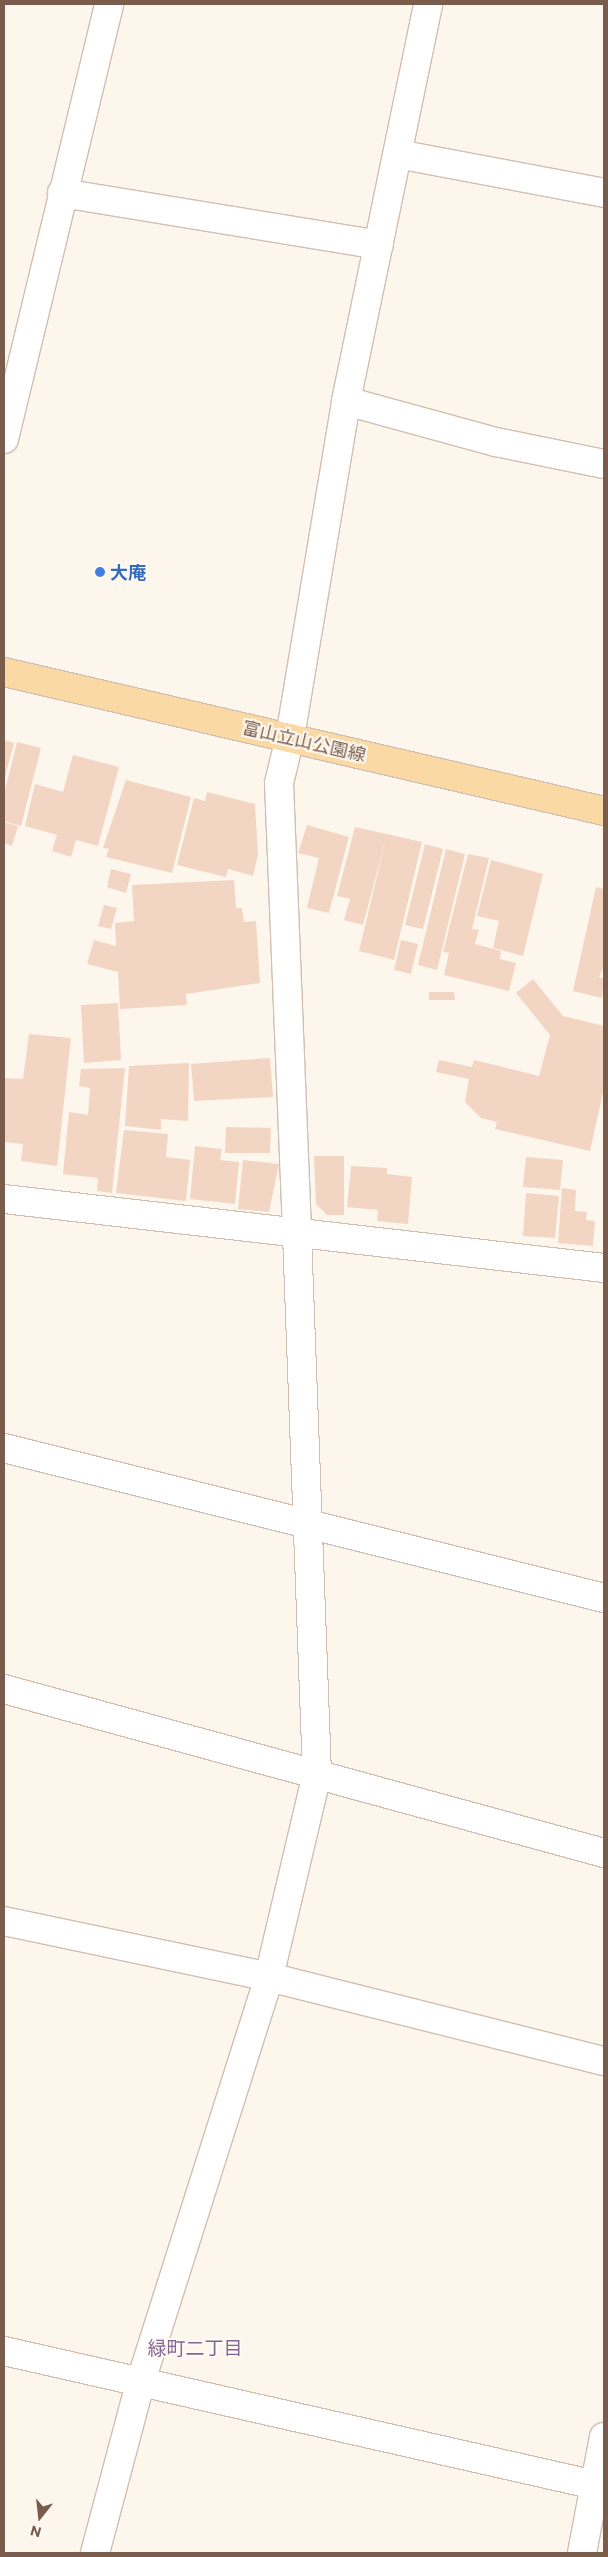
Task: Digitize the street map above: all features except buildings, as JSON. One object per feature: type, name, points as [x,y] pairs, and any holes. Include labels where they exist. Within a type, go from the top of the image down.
[{"type":"main road","name":"富山立山公園線","points":[[4,672],[604,811]]},
{"type":"street","points":[[4,439],[109,4]]},
{"type":"street","points":[[96,2553],[140,2384],[269,1977],[317,1774],[311,1528],[279,783],[290,737],[346,401],[428,4]]},
{"type":"street","points":[[398,154],[604,193]]},
{"type":"street","points":[[62,193],[379,245]]},
{"type":"street","points":[[346,401],[496,442],[604,464]]},
{"type":"street","points":[[4,1199],[604,1268]]},
{"type":"street","points":[[4,1448],[311,1528],[604,1598]]},
{"type":"street","points":[[4,1690],[604,1853]]},
{"type":"street","points":[[4,1921],[269,1977],[604,2061]]},
{"type":"street","points":[[4,2351],[140,2384],[600,2486]]},
{"type":"street","points":[[582,2553],[600,2486],[604,2436]]},
{"type":"place","name":"大庵","points":[[100,572]]},
{"type":"district","name":"緑町二丁目","points":[[195,2348]]}]
